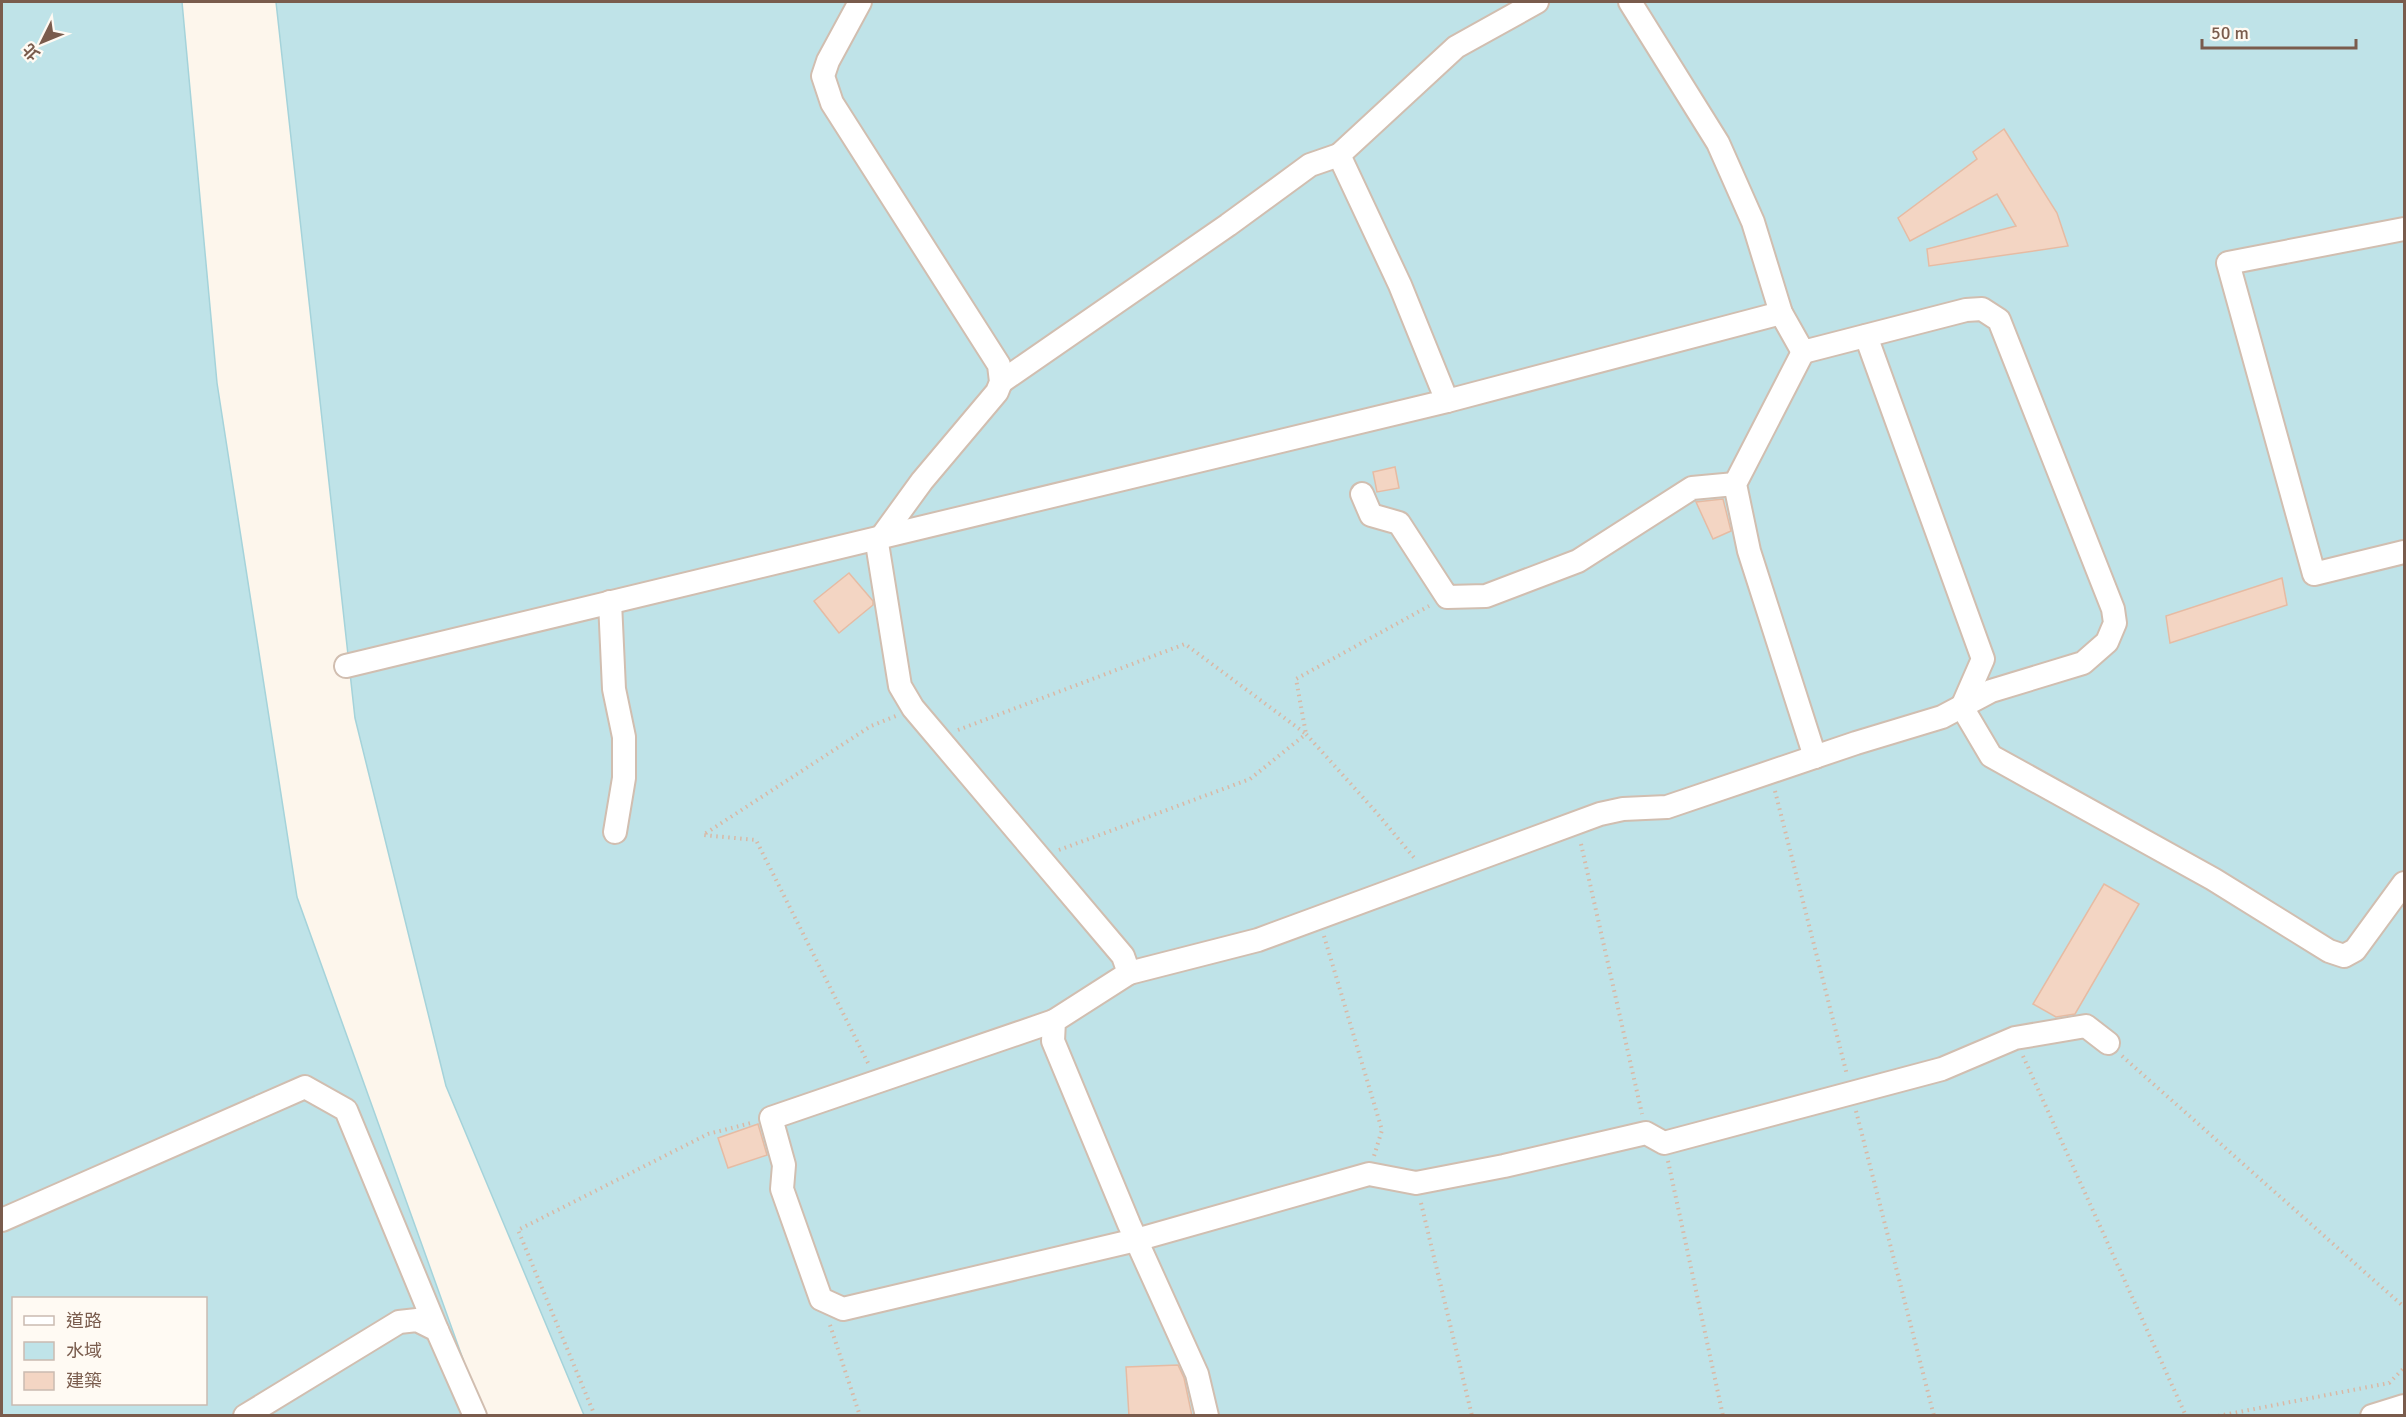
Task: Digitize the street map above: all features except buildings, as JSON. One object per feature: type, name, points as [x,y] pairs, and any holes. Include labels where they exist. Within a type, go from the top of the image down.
[{"type":"lane","points":[[860,2],[828,61],[823,76],[832,103],[999,365],[1001,382],[997,392],[922,482],[877,543],[900,686],[913,708],[1123,956],[1129,973]]},
{"type":"lane","points":[[1001,382],[1228,225],[1310,165],[1339,155],[1456,47],[1537,2]]},
{"type":"lane","points":[[1630,2],[1718,143],[1753,222],[1781,313],[1803,352]]},
{"type":"lane","points":[[1339,155],[1400,285],[1447,401]]},
{"type":"lane","points":[[2404,229],[2228,263],[2314,574],[2404,552]]},
{"type":"lane","points":[[1815,757],[1749,551],[1735,484],[1803,352],[1966,310],[1983,309],[1999,320],[2113,609],[2115,623],[2107,642],[2083,663],[1991,692],[1942,717],[1667,807],[1623,809],[1576,823],[1258,940],[1129,973],[1054,1021],[771,1118],[784,1165],[782,1189],[821,1299],[843,1309],[1136,1240],[1368,1174],[1416,1183],[1655,1138],[1942,1069],[2015,1038],[2086,1026],[2108,1043]]},
{"type":"lane","points":[[345,666],[1447,401],[1781,313]]},
{"type":"lane","points":[[1866,336],[1983,659],[1962,707]]},
{"type":"lane","points":[[1362,494],[1371,515],[1399,523],[1447,597],[1486,596],[1578,561],[1692,488],[1735,484]]},
{"type":"lane","points":[[610,602],[614,689],[624,737],[624,778],[615,832]]},
{"type":"lane","points":[[1962,707],[1991,756],[2213,879],[2329,951],[2344,956],[2355,950],[2404,883]]},
{"type":"lane","points":[[1054,1021],[1053,1041],[1136,1240],[1197,1374],[1207,1416]]},
{"type":"lane","points":[[2,1220],[305,1087],[346,1110],[474,1416]]},
{"type":"lane","points":[[245,1416],[399,1323],[417,1320],[437,1330]]},
{"type":"lane","points":[[2372,1416],[2404,1406]]},
{"type":"path","points":[[1306,734],[1296,679],[1447,597]]},
{"type":"path","points":[[938,738],[1185,644],[1306,734],[1376,812],[1429,877]]},
{"type":"path","points":[[877,1082],[756,840],[703,835],[872,726],[913,708]]},
{"type":"path","points":[[1039,857],[1251,779],[1306,734]]},
{"type":"path","points":[[1576,823],[1723,1416]]},
{"type":"path","points":[[1318,917],[1382,1130],[1368,1174]]},
{"type":"path","points":[[2015,1038],[2186,1416]]},
{"type":"path","points":[[2108,1043],[2404,1307]]},
{"type":"path","points":[[595,1416],[518,1230],[708,1134],[771,1118]]},
{"type":"path","points":[[1416,1183],[1472,1416]]},
{"type":"path","points":[[821,1299],[860,1416]]},
{"type":"path","points":[[2218,1416],[2389,1383],[2404,1368]]},
{"type":"water","points":[[2,2],[182,2],[217,383],[297,897],[483,1415],[2,1416]]},
{"type":"water","points":[[276,2],[2404,2],[2404,1415],[584,1415],[446,1086],[355,718]]}]
